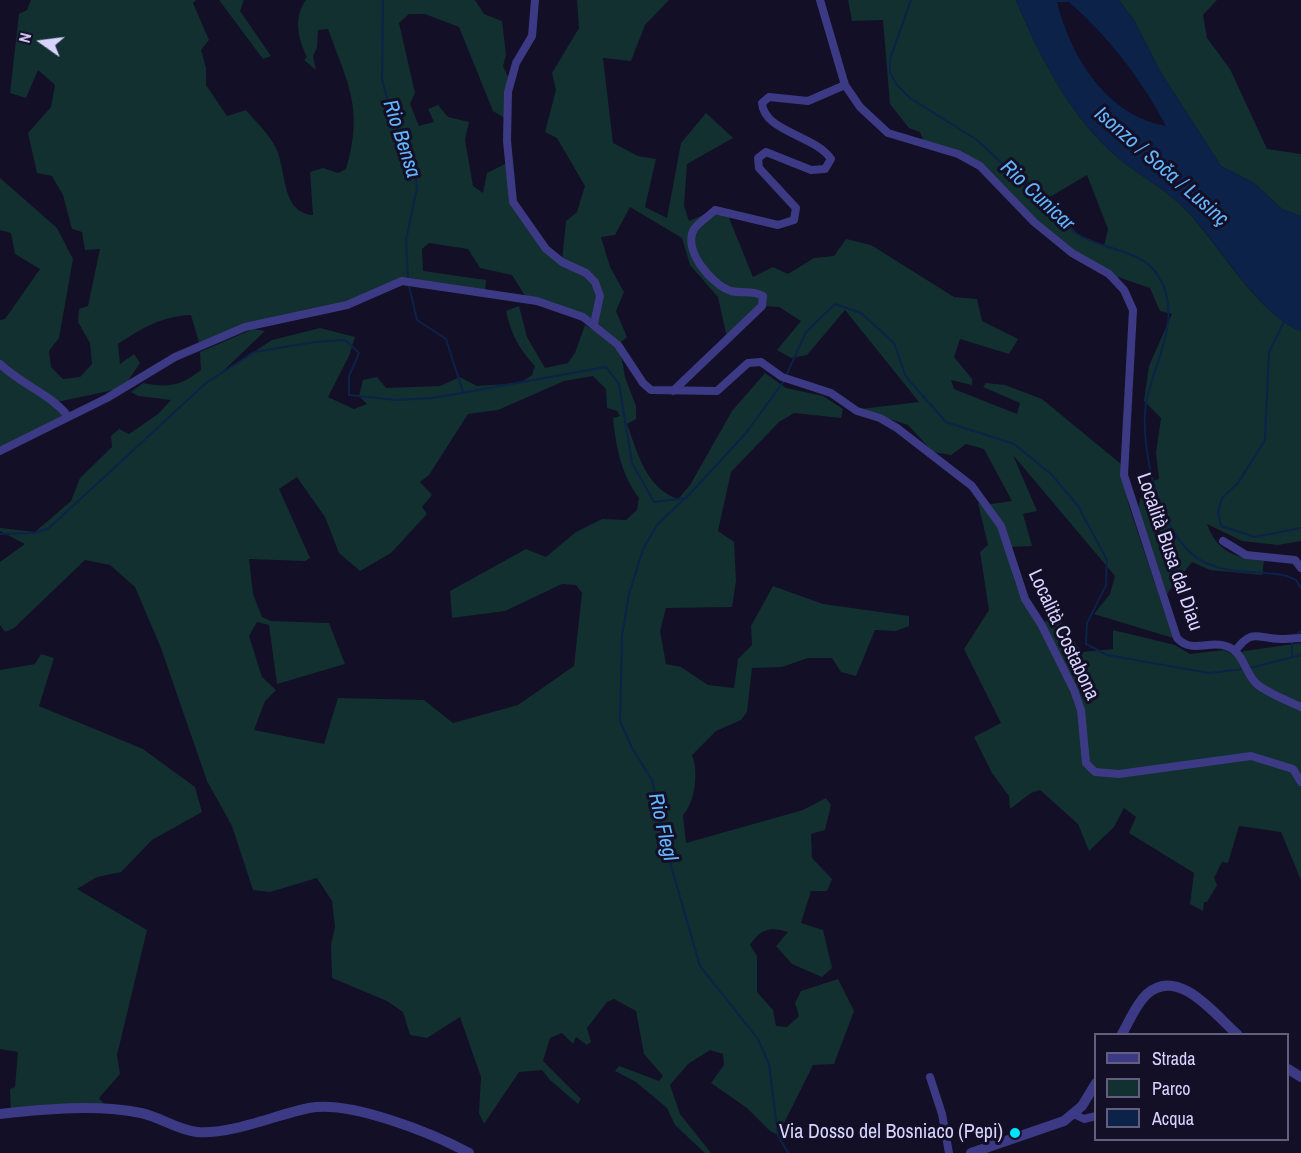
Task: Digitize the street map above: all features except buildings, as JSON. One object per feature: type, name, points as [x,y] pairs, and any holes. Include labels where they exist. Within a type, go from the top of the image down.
[{"type":"street","points":[[535,0],[532,36],[516,63],[508,92],[507,141],[513,202],[546,249],[561,262],[586,273],[595,282],[600,296],[594,324]]},
{"type":"street","name":"Località Busa dal Diau","points":[[820,0],[845,85],[860,107],[888,133],[958,154],[980,166],[1034,222],[1072,253],[1109,274],[1124,290],[1133,310],[1124,475],[1177,638],[1184,645],[1191,647],[1225,645],[1235,651]]},
{"type":"street","points":[[0,451],[107,398],[175,357],[244,327],[347,305],[402,282],[537,301],[583,317],[618,345],[643,383],[651,390],[673,391],[762,306],[763,296],[755,292],[733,291],[720,286],[709,275],[693,251],[691,240],[694,229],[715,210],[778,225],[794,220],[796,208],[759,168],[758,158],[766,152],[811,170],[825,169],[831,159],[824,148],[770,121],[762,112],[762,103],[769,97],[808,101],[845,85]]},
{"type":"street","name":"Località Costabona","points":[[673,391],[717,391],[754,361],[761,362],[794,382],[831,393],[857,411],[880,418],[936,456],[972,486],[1001,526],[1025,599],[1041,624],[1074,690],[1081,710],[1086,763],[1095,772],[1119,774],[1251,756],[1293,769],[1301,782]]},
{"type":"street","points":[[0,364],[18,381],[56,402],[68,416]]},
{"type":"street","points":[[1223,541],[1238,553],[1295,560],[1301,568]]},
{"type":"street","points":[[1300,706],[1259,686],[1248,674],[1245,663],[1235,651],[1245,638],[1258,634],[1280,639],[1301,638]]},
{"type":"street","points":[[1123,1033],[1147,994],[1169,986],[1183,988],[1193,994],[1235,1033]]},
{"type":"street","points":[[930,1077],[942,1114],[949,1153]]},
{"type":"street","points":[[971,1153],[1054,1124],[1074,1114],[1094,1084]]},
{"type":"street","points":[[0,1114],[26,1111],[109,1110],[142,1113],[197,1132],[224,1129],[316,1107],[345,1108],[429,1134],[469,1153]]},
{"type":"street","points":[[1074,1114],[1084,1119],[1094,1116]]},
{"type":"green space","points":[[31,0],[196,0],[193,3],[209,40],[201,50],[206,68],[206,85],[227,116],[246,110],[265,132],[279,155],[290,198],[302,212],[313,215],[310,172],[323,168],[338,173],[346,169],[354,129],[351,97],[328,29],[318,30],[317,48],[313,56],[316,70],[304,60],[307,57],[299,36],[298,21],[306,0],[475,0],[484,14],[502,21],[506,55],[503,66],[511,83],[508,120],[493,111],[459,27],[425,14],[409,14],[399,23],[415,93],[410,104],[419,126],[434,122],[428,109],[438,105],[448,117],[469,122],[465,140],[473,186],[483,193],[487,173],[509,162],[513,203],[546,249],[562,261],[566,221],[577,212],[585,186],[557,138],[545,132],[556,90],[552,73],[579,28],[577,0],[669,0],[645,25],[631,61],[603,58],[613,143],[638,156],[656,159],[645,207],[667,218],[681,143],[706,113],[733,138],[687,164],[684,206],[689,221],[715,210],[727,213],[753,277],[773,267],[788,274],[814,258],[834,256],[846,239],[871,245],[954,297],[977,299],[982,321],[1018,339],[1009,354],[960,339],[954,357],[972,379],[972,385],[951,380],[954,389],[1017,414],[1020,403],[983,387],[986,383],[1005,385],[1042,399],[1121,464],[1129,506],[1173,638],[1094,614],[1110,594],[1115,576],[1013,455],[1037,511],[1023,514],[1032,546],[1008,547],[1017,588],[1041,624],[1056,615],[1082,652],[1113,649],[1113,630],[1175,645],[1190,654],[1224,650],[1237,656],[1244,651],[1301,643],[1301,880],[1281,832],[1239,826],[1228,863],[1222,862],[1214,878],[1217,885],[1207,902],[1204,902],[1203,911],[1190,904],[1194,873],[1129,833],[1136,817],[1124,808],[1114,827],[1089,851],[1078,824],[1040,790],[1031,793],[1010,809],[1009,796],[992,773],[974,737],[1001,723],[964,649],[989,610],[980,552],[988,545],[978,503],[985,505],[1012,501],[984,449],[966,444],[951,455],[933,452],[908,425],[860,409],[919,402],[845,310],[807,355],[791,358],[777,350],[801,321],[779,307],[762,306],[727,338],[718,297],[690,265],[682,238],[630,207],[615,235],[601,237],[610,267],[624,292],[616,311],[627,337],[618,345],[594,324],[527,299],[512,275],[480,268],[468,249],[429,243],[422,249],[423,271],[486,280],[485,293],[402,281],[347,305],[245,327],[200,346],[191,315],[161,320],[118,344],[120,364],[134,354],[140,363],[123,388],[57,402],[68,416],[0,451],[0,320],[5,319],[40,269],[15,254],[11,233],[0,230],[0,178],[57,228],[73,259],[59,338],[49,351],[51,367],[63,379],[80,377],[92,364],[90,343],[78,322],[79,309],[88,306],[100,249],[85,250],[82,232],[72,229],[63,195],[52,176],[37,173],[28,133],[51,107],[55,85],[38,70],[26,98],[10,93],[19,14],[27,10]]},
{"type":"green space","points":[[219,0],[244,0],[240,11],[271,56],[263,59]]},
{"type":"green space","points":[[848,0],[1016,0],[1055,80],[1094,134],[1118,158],[1182,206],[1253,293],[1285,322],[1301,331],[1301,541],[1278,545],[1242,541],[1207,524],[1216,541],[1229,552],[1245,558],[1264,561],[1262,575],[1210,570],[1192,562],[1167,594],[1138,509],[1144,484],[1159,479],[1156,453],[1161,418],[1144,401],[1149,366],[1172,314],[1160,311],[1150,288],[1109,274],[1072,253],[980,166],[925,144],[920,132],[909,128],[890,104],[883,20],[852,21]],"holes":[[[1087,175],[1108,229],[1104,246],[1078,235],[1046,207],[1048,198]]]},
{"type":"green space","points":[[1119,0],[1217,0],[1203,15],[1207,38],[1230,69],[1267,149],[1301,154],[1301,216],[1282,209],[1254,183],[1221,166],[1160,71],[1134,20]]},
{"type":"green space","points":[[519,306],[527,337],[545,368],[568,363],[575,353],[585,325],[608,339],[621,354],[625,377],[636,406],[636,419],[627,424],[640,458],[658,487],[678,499],[690,485],[732,411],[765,373],[786,388],[823,396],[843,409],[841,418],[794,413],[779,422],[731,472],[718,531],[734,542],[736,581],[732,607],[666,608],[660,631],[666,664],[681,667],[708,685],[734,688],[738,659],[752,645],[751,626],[773,586],[823,604],[909,616],[909,626],[896,631],[875,630],[856,676],[841,672],[832,658],[808,658],[782,667],[752,668],[747,712],[741,720],[716,731],[692,755],[695,786],[690,803],[683,815],[686,843],[803,810],[826,798],[831,805],[825,830],[811,834],[812,858],[832,879],[827,891],[811,891],[801,923],[823,930],[832,968],[822,977],[792,964],[776,946],[788,932],[782,930],[766,930],[758,935],[750,945],[757,956],[757,992],[773,1010],[776,1026],[787,1027],[799,1016],[795,1003],[801,991],[838,979],[854,1011],[834,1064],[813,1065],[778,1135],[770,1131],[747,1108],[711,1083],[724,1065],[723,1054],[710,1050],[688,1064],[670,1085],[680,1114],[711,1153],[705,1153],[675,1125],[667,1108],[636,1082],[615,1071],[619,1066],[659,1081],[663,1076],[644,1054],[636,1011],[614,999],[607,1002],[587,1028],[591,1042],[587,1045],[576,1037],[573,1044],[562,1033],[550,1038],[543,1061],[581,1099],[578,1104],[542,1070],[519,1072],[484,1124],[479,1113],[481,1077],[460,1017],[427,1038],[410,1035],[403,1012],[387,1001],[332,978],[331,945],[335,927],[332,901],[317,878],[270,892],[253,890],[232,826],[207,781],[161,648],[135,587],[110,565],[85,560],[14,628],[5,632],[0,625],[0,562],[25,544],[0,531],[0,528],[35,532],[71,501],[80,478],[112,447],[111,436],[119,429],[129,434],[158,414],[171,400],[138,396],[131,392],[143,383],[167,385],[187,379],[201,370],[200,352],[253,329],[265,331],[219,375],[272,340],[320,328],[355,337],[349,356],[328,397],[354,409],[367,404],[359,396],[363,380],[377,377],[386,388],[440,386],[460,377],[477,386],[520,383],[532,375],[535,366],[516,341],[506,311]],"holes":[[[593,376],[606,389],[607,408],[617,411],[620,416],[613,418],[616,439],[620,460],[639,498],[637,510],[626,520],[602,519],[576,532],[546,557],[526,549],[450,591],[452,618],[505,611],[562,584],[576,585],[582,593],[574,666],[518,705],[453,723],[424,700],[338,698],[324,744],[254,730],[265,701],[276,690],[262,677],[249,636],[257,622],[269,625],[277,684],[345,664],[329,623],[271,621],[262,617],[253,594],[249,559],[305,561],[310,558],[279,489],[297,477],[325,517],[339,553],[360,571],[391,553],[427,514],[422,507],[432,495],[420,482],[429,475],[468,414],[498,410],[564,381]]]},
{"type":"green space","points":[[41,654],[54,658],[39,706],[143,749],[195,787],[202,812],[152,840],[121,872],[97,877],[77,889],[147,930],[117,1055],[120,1074],[99,1098],[109,1110],[11,1113],[10,1089],[15,1087],[18,1052],[0,1049],[0,670],[35,664]]},
{"type":"water","name":"Isonzo / Soča / Lusinç","points":[[1016,0],[1119,0],[1134,20],[1160,71],[1221,166],[1254,183],[1282,209],[1301,216],[1301,331],[1285,323],[1269,310],[1182,206],[1118,158],[1094,134],[1055,80]],"holes":[[[1057,2],[1069,2],[1111,44],[1146,92],[1166,126],[1145,120],[1126,110],[1094,80],[1082,63],[1063,23]]]},
{"type":"waterway","name":"Rio Bensa","points":[[383,0],[382,79],[391,113],[415,170],[417,188],[406,240],[408,278]]},
{"type":"waterway","name":"Rio Cunicar","points":[[911,0],[890,59],[890,73],[897,85],[910,98],[977,140],[1076,233],[1086,239],[1143,260],[1159,277],[1166,293],[1168,324],[1146,404],[1146,445],[1156,493],[1165,516],[1177,536],[1190,553],[1206,563],[1236,571],[1287,576],[1296,580],[1301,588]]},
{"type":"waterway","name":"Rio Bensa","points":[[409,286],[417,320],[446,339],[463,392]]},
{"type":"waterway","points":[[786,376],[806,332],[835,304],[861,313],[894,343],[906,377],[946,422],[1014,444],[1052,475],[1078,506],[1107,560],[1106,585],[1087,623],[1086,644],[1107,655],[1209,673],[1244,669]]},
{"type":"waterway","points":[[1285,320],[1269,352],[1265,440],[1238,483],[1222,498],[1218,512],[1221,526],[1255,537],[1301,528]]},
{"type":"waterway","points":[[0,534],[35,533],[49,528],[206,383],[254,352],[315,342],[345,340],[359,353],[349,376],[349,395],[396,400],[433,398],[606,367],[619,384],[632,463],[654,502],[686,498],[746,433],[784,381]]},
{"type":"waterway","name":"Rio Flegl","points":[[685,498],[657,525],[643,549],[629,594],[622,635],[620,721],[633,750],[652,780],[667,852],[700,966],[758,1039],[769,1064],[778,1135],[788,1153]]},
{"type":"waterway","name":"Rio Cunicar","points":[[1294,636],[1301,631]]},
{"type":"waterway","name":"Rio Cunicar","points":[[1292,641],[1292,656]]},
{"type":"waterway","points":[[1250,668],[1301,655]]},
{"type":"place","name":"Via Dosso del Bosniaco (Pepi)","points":[[1015,1133]]}]
